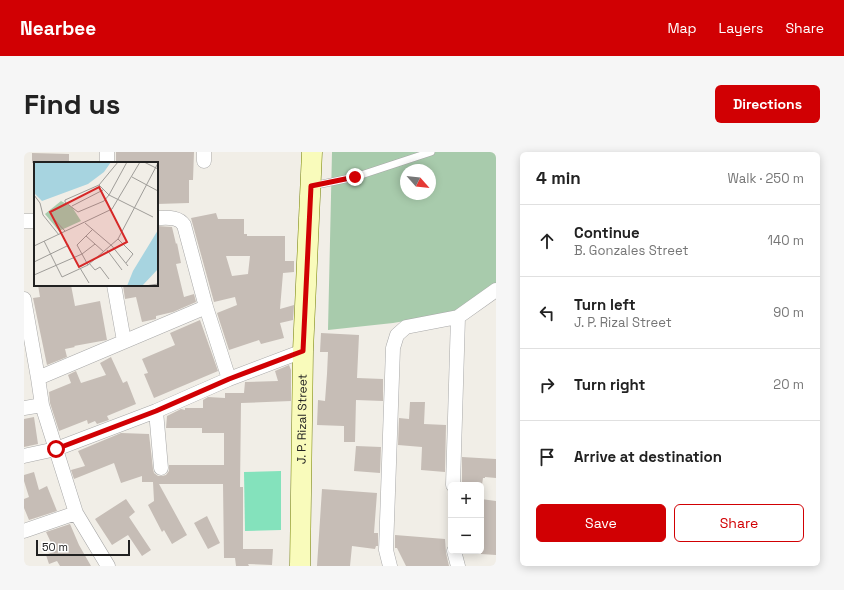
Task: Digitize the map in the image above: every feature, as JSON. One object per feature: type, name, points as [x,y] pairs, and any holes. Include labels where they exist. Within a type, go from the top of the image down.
[{"type":"street","points":[[106,162],[107,152]]},
{"type":"street","name":"J. P. Rizal Street","points":[[300,566],[303,351],[312,152]]},
{"type":"street","points":[[158,218],[174,218],[181,220],[184,225],[206,307],[229,379]]},
{"type":"street","points":[[114,286],[124,341]]},
{"type":"street","points":[[390,566],[386,550],[394,348],[397,335],[406,327],[458,317],[496,290]]},
{"type":"street","points":[[24,299],[42,405],[76,513],[108,566]]},
{"type":"street","points":[[38,378],[206,307]]},
{"type":"street","points":[[453,482],[458,317]]},
{"type":"street","points":[[24,456],[56,449],[156,411],[229,379],[303,351]]},
{"type":"street","points":[[24,408],[42,405]]},
{"type":"street","points":[[156,411],[161,468]]},
{"type":"street","points":[[24,531],[76,513]]},
{"type":"street","points":[[455,554],[458,566]]},
{"type":"lane","points":[[311,186],[355,177],[431,152]]},
{"type":"green space","points":[[332,152],[496,152],[496,284],[452,313],[393,323],[328,330]]},
{"type":"green space","points":[[281,471],[281,530],[245,531],[244,472]]},
{"type":"building","points":[[116,152],[194,152],[193,180],[189,180],[189,203],[158,204],[158,162],[116,162]]},
{"type":"building","points":[[32,153],[69,154],[69,162],[32,163]]},
{"type":"building","points":[[216,213],[218,219],[244,219],[244,234],[247,234],[247,236],[285,236],[285,261],[294,261],[294,272],[283,273],[280,309],[294,305],[293,320],[280,323],[284,338],[261,344],[259,340],[229,350],[217,313],[237,305],[235,297],[214,302],[191,218]],"holes":[[[226,256],[250,256],[248,274],[232,276]]]},
{"type":"building","points":[[158,226],[172,227],[181,263],[176,264],[184,297],[194,294],[196,302],[173,312],[156,316],[156,319],[142,322],[136,297],[125,299],[123,286],[158,286]]},
{"type":"building","points":[[38,286],[71,286],[75,306],[100,301],[107,340],[65,349],[67,357],[47,365],[33,298],[40,297]]},
{"type":"building","points":[[200,320],[218,371],[154,398],[144,374],[148,373],[142,359],[175,345],[170,333]]},
{"type":"building","points":[[321,333],[359,335],[357,378],[383,379],[383,401],[356,400],[355,442],[344,442],[344,426],[317,425],[318,400],[325,401],[328,352],[320,352]]},
{"type":"building","points":[[111,357],[123,383],[127,381],[136,404],[107,416],[109,420],[97,424],[95,421],[88,424],[87,420],[59,431],[50,403],[49,392],[71,383],[68,375],[76,371],[81,383],[106,375],[100,363]]},
{"type":"building","points":[[289,365],[291,370],[291,401],[241,403],[240,487],[243,487],[243,549],[273,549],[272,565],[248,564],[249,566],[236,566],[235,558],[224,558],[223,484],[159,484],[187,535],[172,544],[164,530],[162,532],[148,505],[154,501],[153,482],[142,482],[142,476],[121,483],[114,463],[74,479],[71,470],[85,466],[78,451],[121,433],[149,434],[153,469],[154,473],[158,476],[166,475],[169,471],[169,465],[224,465],[224,433],[202,433],[202,428],[166,428],[167,416],[181,409],[185,410],[185,408],[203,408],[203,400],[208,397],[225,398],[225,393],[244,393],[245,382],[278,381],[275,371]]},
{"type":"building","points":[[410,402],[425,402],[424,424],[446,425],[445,472],[421,470],[422,447],[398,445],[399,418],[409,419]]},
{"type":"building","points":[[34,417],[38,444],[24,447],[24,419]]},
{"type":"building","points":[[356,446],[381,447],[380,473],[354,471]]},
{"type":"building","points":[[462,457],[496,459],[496,478],[485,477],[483,478],[482,482],[462,482]]},
{"type":"building","points":[[34,472],[39,490],[47,486],[57,511],[29,520],[24,508],[24,499],[29,497],[24,481],[24,475]]},
{"type":"building","points":[[322,489],[377,493],[374,533],[378,533],[378,546],[376,546],[375,549],[352,546],[350,566],[317,566]]},
{"type":"building","points":[[126,499],[135,512],[129,517],[151,550],[142,556],[128,535],[112,545],[95,519]]},
{"type":"building","points":[[484,499],[496,501],[496,555],[481,554],[484,554]]},
{"type":"building","points":[[207,516],[220,543],[208,549],[194,523]]},
{"type":"building","points":[[70,524],[79,545],[91,566],[60,566],[57,561],[49,564],[46,555],[55,551],[46,532]]},
{"type":"building","points":[[395,535],[445,539],[449,566],[406,566],[397,548],[395,548]]},
{"type":"route","points":[[56,449],[156,411],[229,379],[303,351],[311,186],[355,177]]}]
